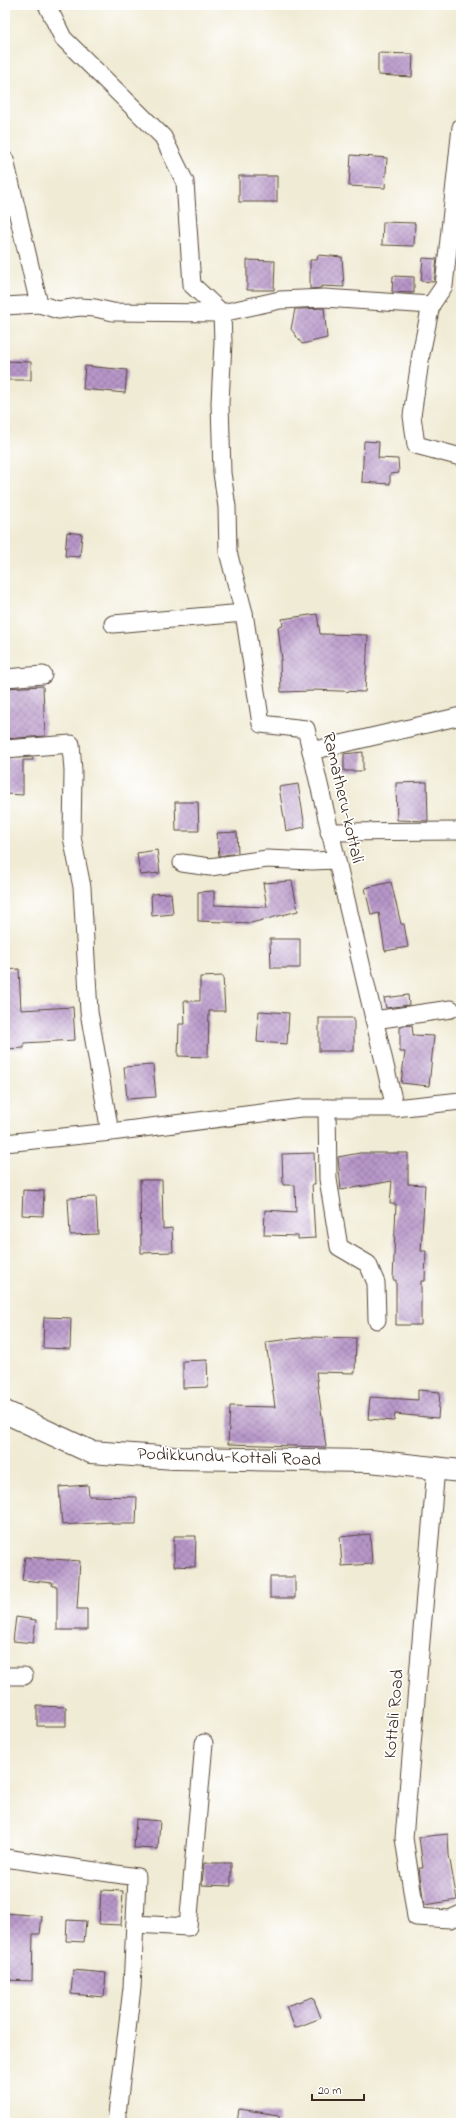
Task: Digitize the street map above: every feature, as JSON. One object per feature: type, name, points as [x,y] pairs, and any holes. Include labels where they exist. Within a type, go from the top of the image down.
[{"type":"main road","name":"Podikkundu-Kottali Road","points":[[5,1412],[91,1452],[174,1458],[370,1461],[461,1471]]},
{"type":"street","points":[[47,5],[63,38],[164,137],[185,182],[192,285],[222,313],[223,342],[220,403],[222,473],[226,507],[228,552],[244,614],[113,624]]},
{"type":"street","points":[[461,127],[444,286],[431,305],[421,354],[412,416],[416,445],[461,457]]},
{"type":"street","points":[[5,160],[39,304]]},
{"type":"street","points":[[5,306],[39,304],[58,310],[80,307],[95,308],[113,312],[222,313],[280,300],[324,298],[431,305]]},
{"type":"street","name":"Ramatheru-kottali","points":[[244,614],[261,724],[306,729],[395,1108]]},
{"type":"street","points":[[5,678],[43,675]]},
{"type":"street","points":[[311,751],[461,716]]},
{"type":"street","points":[[5,749],[71,744],[73,772],[72,837],[82,887],[89,1012],[110,1132]]},
{"type":"street","points":[[329,832],[461,831]]},
{"type":"street","points":[[182,863],[210,868],[267,859],[336,860]]},
{"type":"street","points":[[374,1020],[451,1009]]},
{"type":"street","points":[[5,1143],[110,1132],[301,1108],[395,1108],[461,1101]]},
{"type":"street","points":[[327,1108],[328,1179],[339,1247],[368,1264],[376,1283],[377,1320]]},
{"type":"street","name":"Kottali Road","points":[[436,1468],[404,1838],[416,1917],[450,1919],[461,1914]]},
{"type":"street","points":[[5,1676],[24,1676]]},
{"type":"street","points":[[134,1924],[188,1927],[204,1743]]},
{"type":"street","points":[[5,1858],[137,1877],[132,1988],[116,2123]]},
{"type":"building","points":[[378,53],[413,54],[412,77],[378,75]]},
{"type":"building","points":[[351,155],[387,158],[385,188],[349,186]]},
{"type":"building","points":[[239,176],[277,176],[277,202],[239,202]]},
{"type":"building","points":[[383,222],[415,223],[414,246],[382,245]]},
{"type":"building","points":[[318,255],[342,257],[344,287],[321,286],[321,288],[310,289],[310,260],[317,260]]},
{"type":"building","points":[[423,258],[437,259],[434,282],[421,281]]},
{"type":"building","points":[[247,260],[275,261],[274,290],[247,290]]},
{"type":"building","points":[[393,276],[414,277],[414,293],[392,292]]},
{"type":"building","points":[[324,308],[327,338],[302,344],[291,329],[295,309]]},
{"type":"building","points":[[5,361],[31,362],[31,380],[5,380]]},
{"type":"building","points":[[85,366],[127,370],[125,393],[83,389]]},
{"type":"building","points":[[364,441],[379,442],[378,458],[398,459],[399,473],[390,474],[390,484],[362,482]]},
{"type":"building","points":[[67,532],[82,534],[80,557],[65,556]]},
{"type":"building","points":[[317,614],[320,634],[368,635],[365,692],[313,690],[281,692],[280,660],[282,660],[278,627],[283,626],[282,619]]},
{"type":"building","points":[[43,686],[45,736],[5,739],[5,688]]},
{"type":"building","points":[[363,752],[363,771],[344,771],[344,754]]},
{"type":"building","points":[[33,757],[33,760],[23,760],[23,795],[5,794],[5,759]]},
{"type":"building","points":[[427,782],[428,821],[397,820],[396,783]]},
{"type":"building","points":[[298,784],[305,827],[286,831],[279,787]]},
{"type":"building","points":[[175,802],[198,802],[199,831],[176,831]]},
{"type":"building","points":[[237,832],[238,853],[219,856],[217,833]]},
{"type":"building","points":[[157,850],[160,873],[140,875],[137,853]]},
{"type":"building","points":[[292,881],[298,911],[251,923],[198,921],[198,892],[214,891],[214,905],[267,907],[263,883]]},
{"type":"building","points":[[391,882],[401,924],[404,924],[408,947],[385,951],[379,913],[371,915],[365,888]]},
{"type":"building","points":[[171,893],[173,914],[152,916],[151,894]]},
{"type":"building","points":[[270,939],[300,939],[300,968],[271,968]]},
{"type":"building","points":[[19,969],[21,1010],[73,1007],[75,1040],[24,1043],[24,1048],[5,1049],[5,970]]},
{"type":"building","points":[[223,976],[225,1011],[209,1011],[208,1057],[178,1056],[179,1024],[185,1024],[184,1001],[200,1001],[200,977]]},
{"type":"building","points":[[408,995],[409,1005],[386,1008],[384,998]]},
{"type":"building","points":[[259,1011],[289,1013],[287,1044],[257,1042]]},
{"type":"building","points":[[319,1018],[354,1018],[354,1051],[319,1051]]},
{"type":"building","points":[[412,1025],[413,1035],[434,1036],[429,1086],[401,1083],[405,1052],[400,1052],[400,1026]]},
{"type":"building","points":[[153,1065],[156,1097],[127,1099],[124,1067]]},
{"type":"building","points":[[314,1153],[315,1184],[312,1184],[315,1238],[298,1239],[298,1236],[264,1235],[265,1210],[296,1212],[295,1185],[283,1185],[282,1154]]},
{"type":"building","points":[[360,1153],[408,1153],[408,1184],[425,1185],[421,1251],[426,1251],[425,1281],[421,1281],[421,1325],[396,1325],[396,1280],[393,1280],[396,1204],[390,1204],[392,1181],[341,1190],[338,1157]]},
{"type":"building","points":[[140,1180],[162,1180],[163,1229],[172,1228],[173,1252],[141,1253]]},
{"type":"building","points":[[23,1190],[44,1191],[43,1216],[22,1215]]},
{"type":"building","points":[[96,1197],[98,1234],[70,1235],[68,1198]]},
{"type":"building","points":[[44,1317],[71,1318],[70,1349],[43,1348]]},
{"type":"building","points":[[308,1337],[356,1338],[355,1373],[316,1372],[326,1447],[228,1444],[230,1406],[275,1407],[266,1342]]},
{"type":"building","points":[[207,1360],[208,1387],[183,1388],[183,1361]]},
{"type":"building","points":[[418,1390],[440,1392],[438,1418],[395,1414],[394,1421],[368,1419],[370,1397],[418,1400]]},
{"type":"building","points":[[88,1485],[89,1496],[137,1497],[136,1524],[112,1524],[112,1522],[62,1525],[59,1487]]},
{"type":"building","points":[[370,1534],[372,1564],[342,1566],[340,1537]]},
{"type":"building","points":[[174,1536],[196,1536],[195,1567],[174,1566]]},
{"type":"building","points":[[25,1557],[80,1561],[77,1609],[87,1609],[87,1630],[57,1630],[57,1586],[52,1586],[53,1583],[22,1580]]},
{"type":"building","points":[[270,1577],[295,1577],[295,1598],[270,1598]]},
{"type":"building","points":[[16,1617],[36,1620],[33,1643],[13,1641]]},
{"type":"building","points":[[37,1706],[66,1707],[66,1726],[37,1726]]},
{"type":"building","points":[[136,1819],[160,1821],[158,1849],[134,1848]]},
{"type":"building","points":[[448,1834],[449,1855],[457,1900],[424,1905],[419,1868],[423,1868],[419,1837]]},
{"type":"building","points":[[204,1863],[231,1863],[231,1886],[202,1885]]},
{"type":"building","points":[[101,1890],[123,1891],[121,1925],[99,1924]]},
{"type":"building","points":[[5,1913],[42,1916],[40,1934],[33,1934],[32,1981],[5,1980]]},
{"type":"building","points":[[67,1920],[86,1921],[84,1942],[66,1941]]},
{"type":"building","points":[[73,1970],[106,1973],[104,1997],[71,1994]]},
{"type":"building","points":[[313,1997],[321,2018],[295,2028],[286,2006]]},
{"type":"building","points":[[239,2109],[279,2115],[279,2123],[237,2123]]}]
